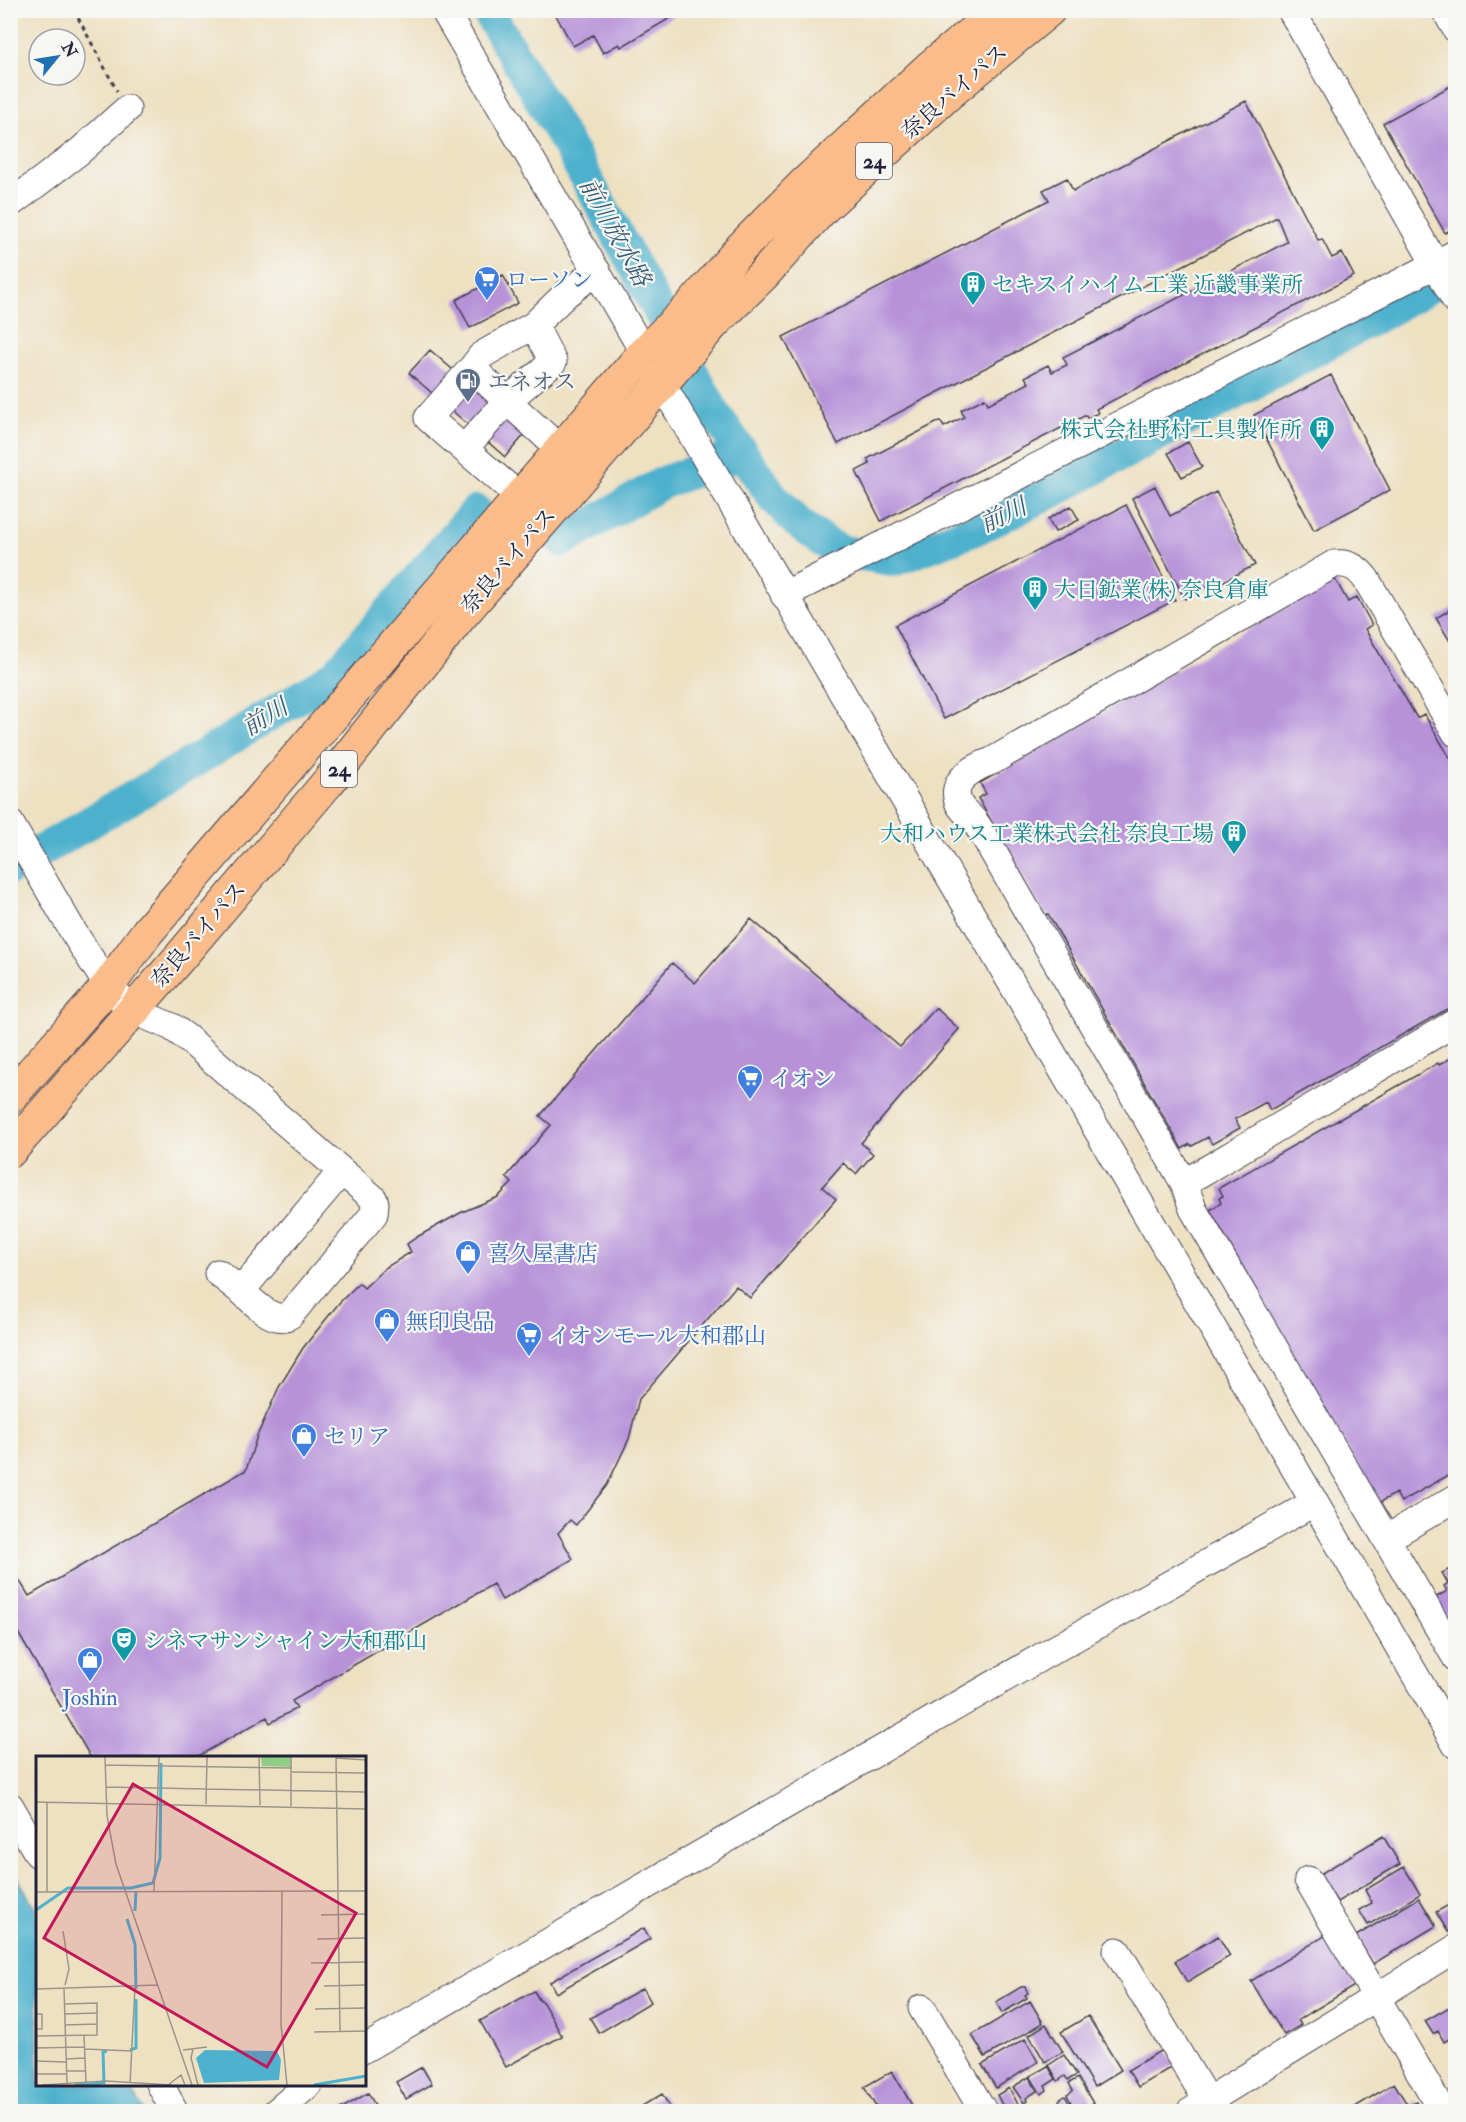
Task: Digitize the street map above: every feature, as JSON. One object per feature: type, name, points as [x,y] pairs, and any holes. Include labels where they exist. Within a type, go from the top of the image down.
[{"type":"highway","name":"奈良バイパス","points":[[10,1150],[180,957],[329,781],[459,618],[670,373],[741,248],[804,184],[929,68],[999,10]]},
{"type":"highway","name":"奈良バイパス","points":[[10,1097],[108,986],[148,931],[653,344],[763,275],[823,208],[948,94],[1049,10]]},
{"type":"street","points":[[444,10],[597,271],[653,344],[670,373],[784,595],[1455,1745]]},
{"type":"street","points":[[1291,10],[1445,258],[1455,300]]},
{"type":"street","points":[[1445,10],[1455,29]]},
{"type":"street","points":[[10,204],[80,152],[127,109]]},
{"type":"street","points":[[784,595],[1445,258]]},
{"type":"street","points":[[520,497],[428,418],[482,355],[534,325],[566,294],[597,271]]},
{"type":"street","points":[[464,449],[507,401],[553,362],[534,325]]},
{"type":"street","points":[[472,368],[561,450]]},
{"type":"street","points":[[1455,733],[1366,579],[1354,567],[1341,563],[1318,572],[992,761],[974,767],[964,776],[958,789],[959,804],[976,824],[992,850],[1184,1183],[1193,1209],[1455,1658]]},
{"type":"street","points":[[10,823],[24,857],[108,986],[132,1010],[172,1027],[187,1038],[373,1198],[374,1214],[290,1315],[285,1318],[274,1317],[218,1273]]},
{"type":"street","points":[[1184,1183],[1455,1022]]},
{"type":"street","points":[[241,1291],[341,1172]]},
{"type":"street","points":[[1386,1539],[1455,1498]]},
{"type":"street","points":[[366,2048],[1078,1636],[1315,1502]]},
{"type":"street","points":[[10,1806],[36,1851]]},
{"type":"street","points":[[1308,1880],[1443,2112]]},
{"type":"street","points":[[1117,1951],[1204,2108],[1375,1996],[1455,1948]]},
{"type":"street","points":[[922,2008],[984,2112]]},
{"type":"street","points":[[161,2086],[175,2112]]},
{"type":"street","points":[[276,2112],[308,2086]]},
{"type":"path","points":[[74,10],[127,109]]},
{"type":"water","points":[[10,1864],[36,1910],[36,2086],[130,2086],[144,2111],[11,2111]]},
{"type":"building","points":[[553,10],[684,10],[621,47],[619,44],[603,53],[593,35],[573,46]]},
{"type":"building","points":[[1456,83],[1456,227],[1445,233],[1383,123]]},
{"type":"building","name":"セキスイハイム工業 近畿事業所","points":[[1246,101],[1318,240],[1322,239],[1332,258],[1342,253],[1354,276],[1096,409],[1098,413],[1087,418],[1086,415],[881,521],[856,471],[870,464],[867,459],[940,421],[944,427],[964,417],[961,410],[985,398],[988,404],[1029,383],[1025,377],[1048,365],[1052,372],[1067,365],[1063,357],[1287,242],[1277,217],[838,444],[783,337],[1049,200],[1043,190],[1067,178],[1073,191]]},
{"type":"building","name":"ローソン","points":[[503,275],[518,303],[470,328],[456,300]]},
{"type":"building","points":[[430,350],[526,433],[505,457],[409,373]]},
{"type":"building","name":"株式会社野村工具製作所","points":[[1331,375],[1390,490],[1314,530],[1254,415]]},
{"type":"building","points":[[1188,442],[1202,467],[1182,477],[1168,453]]},
{"type":"building","points":[[1155,486],[1170,516],[1216,492],[1255,565],[1185,599],[1132,498]]},
{"type":"building","name":"大日鉱業(株) 奈良倉庫","points":[[1126,505],[1175,600],[944,719],[895,625]]},
{"type":"building","points":[[1071,506],[1079,520],[1055,532],[1048,519]]},
{"type":"building","name":"大和ハウス工業株式会社 奈良工場","points":[[1335,579],[1348,602],[1357,597],[1372,625],[1365,629],[1417,718],[1424,714],[1456,768],[1456,1004],[1270,1110],[1266,1102],[1235,1119],[1240,1128],[1212,1144],[1208,1137],[1182,1149],[1048,914],[1045,915],[978,798],[986,794],[980,783]]},
{"type":"building","points":[[1456,606],[1456,651],[1436,618]]},
{"type":"building","points":[[751,919],[900,1047],[936,1008],[959,1029],[861,1143],[873,1154],[856,1174],[843,1163],[822,1187],[836,1199],[750,1298],[736,1286],[639,1399],[629,1439],[607,1485],[576,1525],[570,1520],[558,1533],[573,1559],[502,1600],[493,1584],[292,1701],[297,1708],[270,1723],[267,1717],[199,1756],[90,1756],[10,1619],[10,1565],[29,1596],[246,1470],[257,1436],[279,1387],[303,1348],[339,1303],[359,1283],[364,1288],[385,1268],[411,1252],[407,1244],[417,1237],[462,1212],[498,1197],[512,1183],[506,1177],[551,1125],[540,1116],[672,963],[695,983]]},
{"type":"building","points":[[1456,1055],[1456,1471],[1401,1502],[1396,1493],[1379,1503],[1210,1210],[1221,1203],[1219,1198],[1223,1196],[1219,1188],[1438,1063],[1439,1065]]},
{"type":"building","points":[[1456,1566],[1456,1633],[1435,1598],[1447,1591],[1444,1586],[1448,1583],[1442,1573]]},
{"type":"building","points":[[1383,1836],[1400,1864],[1337,1902],[1320,1874]]},
{"type":"building","points":[[1404,1867],[1420,1894],[1368,1925],[1359,1910],[1372,1903],[1365,1890]]},
{"type":"building","points":[[1419,1898],[1436,1926],[1373,1964],[1356,1936]]},
{"type":"building","points":[[1456,1901],[1456,1928],[1448,1932],[1436,1912]]},
{"type":"building","points":[[644,1928],[650,1939],[556,1993],[550,1982]]},
{"type":"building","points":[[1326,1935],[1356,1985],[1298,2020],[1301,2025],[1284,2035],[1251,1981]]},
{"type":"building","points":[[1218,1936],[1230,1956],[1187,1982],[1175,1961]]},
{"type":"building","points":[[1021,1987],[1025,1987],[1028,1993],[1025,1995],[1027,1998],[1002,2013],[996,2002]]},
{"type":"building","points":[[643,1988],[651,2002],[599,2033],[590,2018]]},
{"type":"building","points":[[534,1991],[562,2036],[506,2067],[480,2021]]},
{"type":"building","points":[[1030,2001],[1043,2023],[985,2057],[972,2035]]},
{"type":"building","points":[[1456,2003],[1456,2035],[1444,2042],[1438,2031],[1433,2034],[1425,2021]]},
{"type":"building","points":[[1088,2016],[1121,2070],[1094,2087],[1061,2032]]},
{"type":"building","points":[[1046,2024],[1063,2052],[1045,2062],[1029,2035]]},
{"type":"building","points":[[1025,2039],[1038,2062],[996,2088],[982,2065]]},
{"type":"building","points":[[1165,2048],[1175,2065],[1138,2087],[1128,2070]]},
{"type":"building","points":[[1064,2055],[1077,2075],[1068,2080],[1065,2076],[1058,2081],[1049,2065]]},
{"type":"building","points":[[1048,2066],[1056,2079],[1045,2086],[1047,2090],[1041,2094],[1030,2076]]},
{"type":"building","points":[[422,2067],[432,2084],[406,2099],[396,2082]]},
{"type":"building","points":[[892,2071],[916,2112],[879,2112],[864,2087]]},
{"type":"building","points":[[1029,2077],[1037,2091],[1026,2098],[1027,2101],[1024,2103],[1013,2087]]},
{"type":"building","points":[[1078,2078],[1093,2103],[1080,2112],[1076,2112],[1067,2095],[1073,2091],[1069,2083]]},
{"type":"building","points":[[1394,2083],[1408,2106],[1416,2101],[1422,2112],[1347,2112]]},
{"type":"building","points":[[1009,2088],[1018,2104],[1006,2112],[997,2095]]},
{"type":"building","points":[[368,2093],[379,2112],[335,2112]]},
{"type":"building","points":[[662,2094],[673,2112],[632,2112]]},
{"type":"building","points":[[1065,2096],[1074,2112],[1052,2112],[1051,2110],[1061,2104],[1059,2100]]},
{"type":"waterway","name":"前川","points":[[487,10],[573,154],[715,414],[773,497],[798,523],[840,551],[894,560],[976,529],[1050,493],[1456,272]]},
{"type":"waterway","name":"前川","points":[[562,541],[662,483],[738,455]]},
{"type":"waterway","name":"前川","points":[[10,869],[198,759],[335,675],[476,511]]},
{"type":"place","name":"ローソン","points":[[487,302]]},
{"type":"place","name":"セキスイハイム工業 近畿事業所","points":[[973,307]]},
{"type":"place","name":"エネオス","points":[[468,404]]},
{"type":"place","name":"株式会社野村工具製作所","points":[[1322,452]]},
{"type":"place","name":"大日鉱業(株) 奈良倉庫","points":[[1035,612]]},
{"type":"place","name":"大和ハウス工業株式会社 奈良工場","points":[[1234,856]]},
{"type":"place","name":"イオン","points":[[750,1101]]},
{"type":"place","name":"喜久屋書店","points":[[468,1276]]},
{"type":"place","name":"無印良品","points":[[387,1344]]},
{"type":"place","name":"イオンモール大和郡山","points":[[529,1358]]},
{"type":"place","name":"セリア","points":[[304,1459]]},
{"type":"place","name":"シネマサンシャイン大和郡山","points":[[124,1663]]},
{"type":"place","name":"Joshin","points":[[90,1683]]},
{"type":"water label","name":"前川放水路","points":[[615,232]]}]
